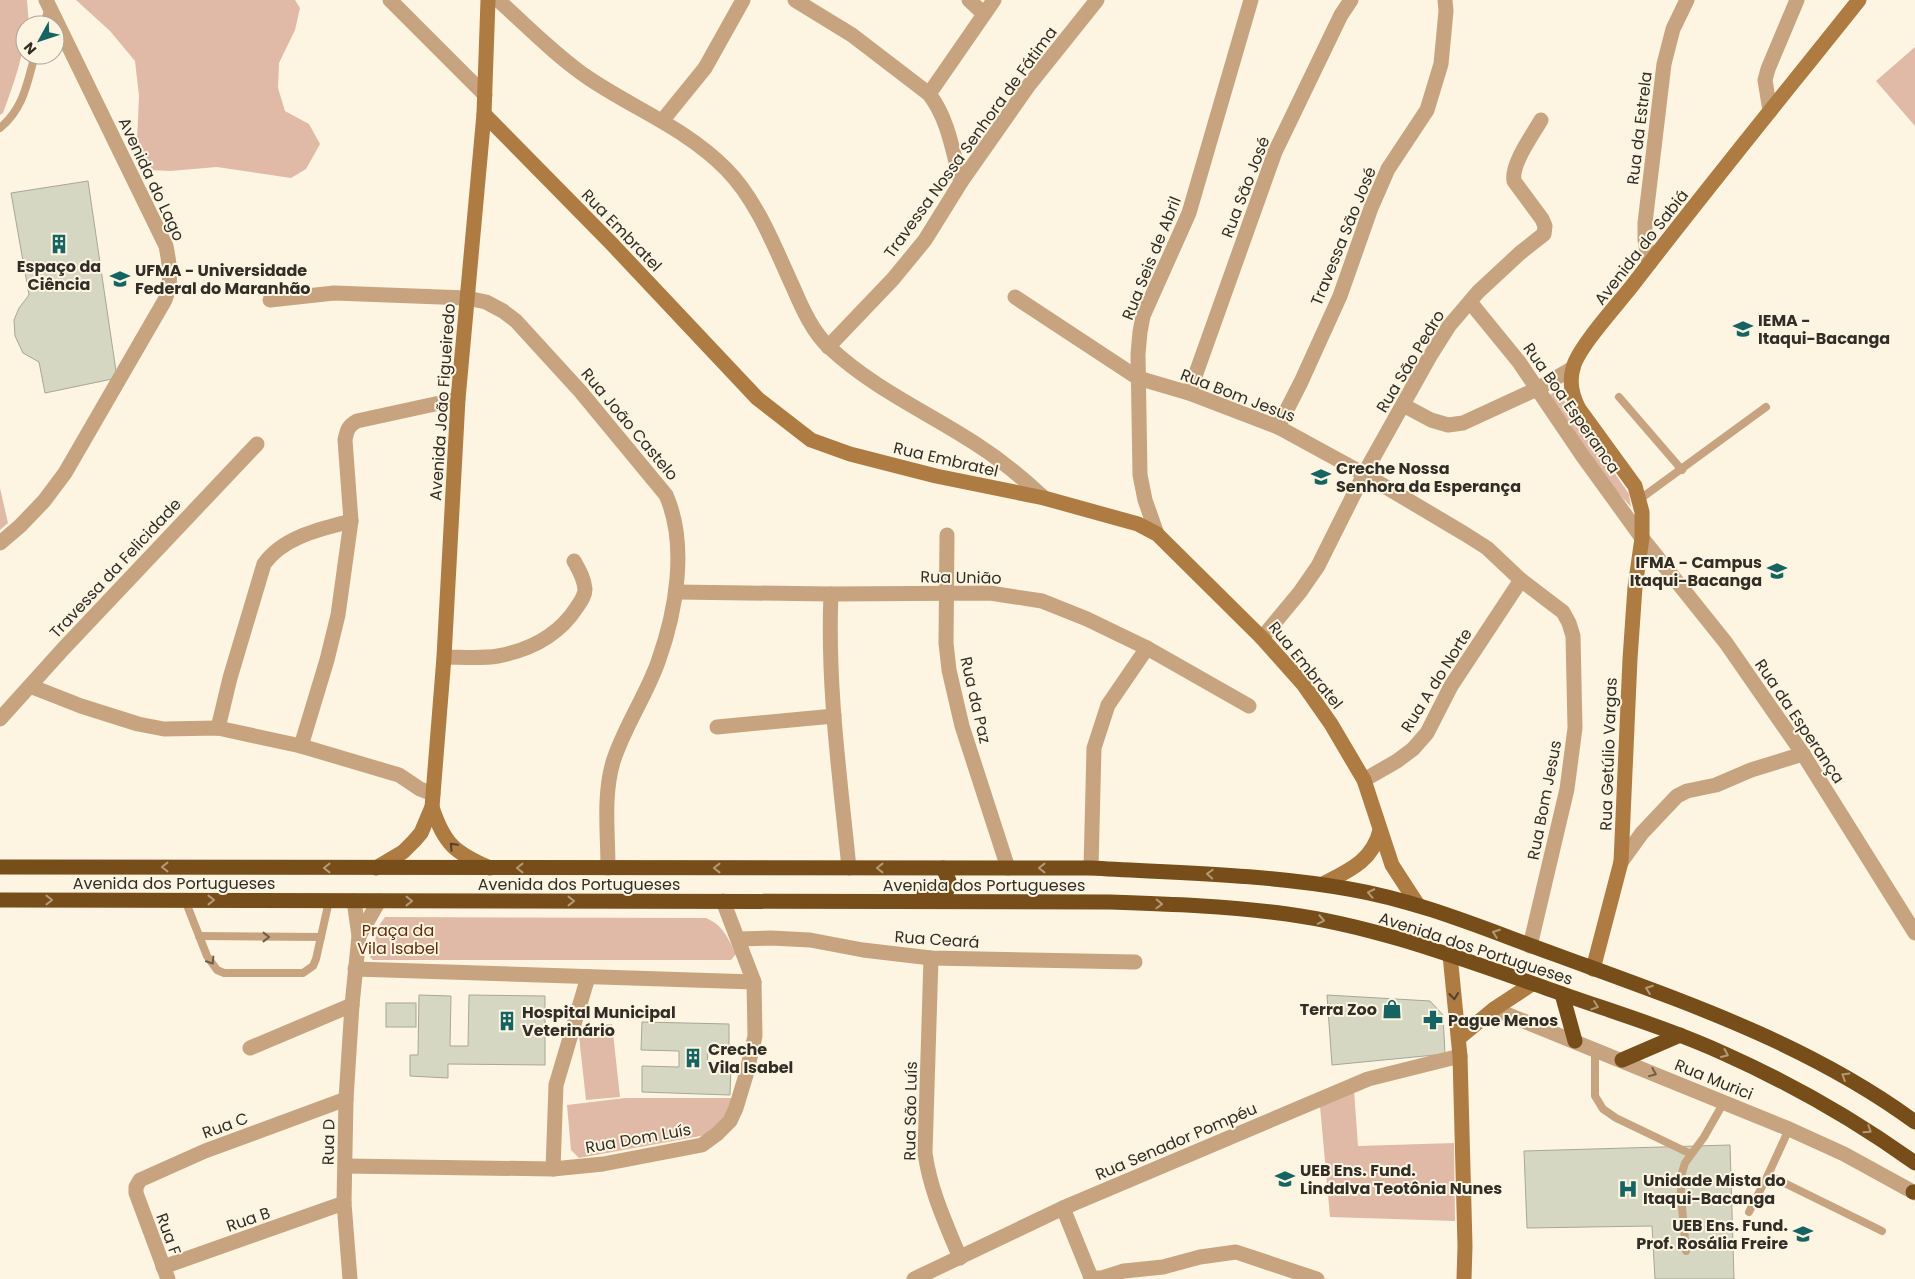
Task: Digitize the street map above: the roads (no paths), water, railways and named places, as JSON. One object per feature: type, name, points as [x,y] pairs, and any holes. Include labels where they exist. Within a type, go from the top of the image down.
[{"type":"highway","name":"Avenida dos Portugueses","points":[[0,867],[1091,868],[1254,877],[1322,884],[1352,889],[1418,905],[1695,1005],[1782,1042],[1845,1076],[1915,1122]]},
{"type":"highway","points":[[796,902],[838,892],[944,892],[949,886],[949,881],[943,868]]},
{"type":"highway","name":"Avenida dos Portugueses","points":[[0,900],[1110,902],[1209,906],[1288,914],[1337,924],[1450,955],[1680,1036],[1724,1054],[1804,1092],[1839,1111],[1915,1163]]},
{"type":"highway","points":[[1562,994],[1576,1041]]},
{"type":"highway","points":[[1622,1060],[1680,1036]]},
{"type":"main road","name":"Avenida João Figueiredo","points":[[376,868],[403,852],[414,841],[424,827],[432,801],[444,657],[458,398],[484,114],[488,0]]},
{"type":"main road","name":"Avenida do Sabiá","points":[[1573,368],[1583,350],[1649,264],[1859,0]]},
{"type":"main road","name":"Rua Embratel","points":[[484,114],[610,242],[757,398],[811,440],[850,454],[917,471],[1044,498],[1138,524],[1157,534],[1262,638],[1303,684],[1331,724],[1364,780],[1392,865],[1418,905]]},
{"type":"main road","points":[[1573,368],[1572,390],[1578,409],[1635,486],[1642,512],[1642,538]]},
{"type":"main road","name":"Rua Getúlio Vargas","points":[[1593,969],[1621,862],[1633,613],[1642,538]]},
{"type":"main road","name":"Avenida João Figueiredo","points":[[432,801],[443,835],[452,846],[462,854],[490,868]]},
{"type":"main road","points":[[1322,884],[1350,870],[1367,857],[1378,841],[1380,830]]},
{"type":"main road","points":[[1450,955],[1460,1056],[1465,1246],[1464,1279]]},
{"type":"main road","points":[[1458,1038],[1494,1009],[1532,984]]},
{"type":"street","points":[[390,0],[485,95]]},
{"type":"street","points":[[498,0],[587,77],[662,121],[704,150],[726,169],[766,228],[801,306],[828,347],[856,370],[917,410],[983,448],[1019,475],[1044,498]]},
{"type":"street","points":[[662,121],[705,68],[743,0]]},
{"type":"street","points":[[795,0],[852,35],[929,94],[937,104],[942,116],[961,182]]},
{"type":"street","points":[[969,0],[984,14]]},
{"type":"street","points":[[929,94],[994,0]]},
{"type":"street","name":"Travessa Nossa Senhora de Fátima","points":[[828,347],[893,279],[925,240],[961,182],[1030,85],[1097,0]]},
{"type":"street","name":"Rua Seis de Abril","points":[[1157,534],[1144,500],[1140,475],[1138,378],[1140,332],[1144,316],[1189,213],[1251,0]]},
{"type":"street","name":"Rua São José","points":[[1189,393],[1275,152],[1341,16],[1351,0]]},
{"type":"street","name":"Travessa São José","points":[[1278,427],[1301,382],[1340,296],[1371,208],[1388,169],[1427,110],[1441,64],[1446,11],[1445,0]]},
{"type":"street","name":"Rua da Estrela","points":[[1649,264],[1645,240],[1646,223],[1664,64],[1673,29],[1687,0]]},
{"type":"street","points":[[1770,111],[1765,80],[1797,0]]},
{"type":"street","name":"Avenida do Lago","points":[[0,543],[44,502],[65,473],[165,300],[171,274],[166,246],[48,3]]},
{"type":"street","name":"Rua São Pedro","points":[[1262,638],[1300,592],[1318,566],[1364,474],[1449,326],[1470,302],[1520,253],[1544,234],[1545,226],[1542,219],[1514,181],[1513,175],[1541,120]]},
{"type":"street","name":"Rua João Castelo","points":[[270,300],[334,293],[467,298],[486,302],[516,321],[606,421],[666,495],[672,508],[677,528],[677,592],[658,662],[614,761],[608,782],[608,868]]},
{"type":"street","name":"Rua Bom Jesus","points":[[1015,298],[1138,378],[1189,393],[1278,427],[1364,474],[1487,548],[1521,580],[1563,612],[1570,624],[1573,636],[1575,656],[1575,728],[1567,789],[1530,946]]},
{"type":"street","name":"Rua Boa Esperanca","points":[[1470,302],[1520,362],[1642,538]]},
{"type":"street","points":[[1403,405],[1431,420],[1448,425],[1462,423],[1537,389],[1573,368]]},
{"type":"street","points":[[302,746],[338,615],[351,521],[345,440],[350,425],[357,421],[458,398]]},
{"type":"street","name":"Travessa da Felicidade","points":[[0,718],[257,444]]},
{"type":"street","points":[[218,728],[230,678],[264,564],[272,554],[306,534],[351,521]]},
{"type":"street","name":"Rua da Paz","points":[[947,535],[946,643],[949,670],[962,726],[1008,868]]},
{"type":"street","name":"Rua da Esperança","points":[[1642,538],[1726,643],[1803,754],[1915,934]]},
{"type":"street","points":[[444,657],[496,656],[520,650],[543,640],[559,629],[570,618],[582,600],[585,590],[582,577],[574,561]]},
{"type":"street","name":"Rua A do Norte","points":[[1364,780],[1397,761],[1413,749],[1427,733],[1451,686],[1521,580]]},
{"type":"street","name":"Rua União","points":[[677,592],[831,594],[990,593],[1042,601],[1088,619],[1147,648],[1249,706]]},
{"type":"street","points":[[831,594],[830,640],[834,716],[849,868]]},
{"type":"street","points":[[1091,868],[1094,748],[1108,705],[1147,648]]},
{"type":"street","points":[[30,686],[81,706],[138,724],[164,729],[218,728],[302,746],[399,774],[420,789],[432,801]]},
{"type":"street","points":[[717,727],[834,716]]},
{"type":"street","points":[[1621,862],[1642,833],[1677,796],[1687,790],[1716,784],[1751,770],[1803,754]]},
{"type":"street","name":"Rua D","points":[[350,1279],[344,1203],[346,1099],[359,936],[354,901]]},
{"type":"street","name":"Rua D","points":[[359,936],[379,901]]},
{"type":"street","name":"Rua Dom Luís","points":[[345,1166],[553,1168],[603,1164],[702,1145],[730,1121],[746,1075],[755,1036],[754,982],[723,901]]},
{"type":"street","name":"Rua Ceará","points":[[738,938],[810,940],[862,950],[931,958],[1135,962]]},
{"type":"street","name":"Rua São Luís","points":[[931,958],[924,1153],[942,1215],[960,1258]]},
{"type":"street","points":[[356,969],[754,982]]},
{"type":"street","points":[[553,1168],[556,1085],[588,977]]},
{"type":"street","points":[[250,1048],[352,1005]]},
{"type":"street","name":"Rua Murici","points":[[1494,1009],[1789,1129],[1844,1154],[1914,1192]]},
{"type":"street","name":"Rua Senador Pompéu","points":[[914,1279],[1063,1208],[1368,1079],[1460,1056]]},
{"type":"street","name":"Rua C","points":[[138,1201],[136,1187],[140,1180],[147,1175],[205,1151],[346,1099]]},
{"type":"street","name":"Rua F","points":[[138,1201],[165,1273]]},
{"type":"street","name":"Rua B","points":[[165,1273],[344,1203]]},
{"type":"street","points":[[1063,1208],[1090,1275],[1093,1278],[1102,1278],[1124,1271],[1163,1266],[1200,1257],[1236,1252],[1318,1279]]},
{"type":"lane","points":[[0,128],[18,109],[32,65]]},
{"type":"lane","points":[[1619,397],[1682,470]]},
{"type":"lane","points":[[1640,499],[1766,407]]},
{"type":"lane","points":[[185,900],[211,964],[224,973],[303,973],[313,966],[329,900]]},
{"type":"lane","points":[[199,936],[321,937]]},
{"type":"lane","points":[[1596,1050],[1595,1096],[1603,1109],[1616,1118],[1690,1154]]},
{"type":"lane","points":[[1686,1251],[1681,1176],[1690,1154],[1704,1137],[1724,1102]]},
{"type":"lane","points":[[1749,1212],[1789,1129]]},
{"type":"lane","points":[[1768,1175],[1882,1231]]},
{"type":"place","name":"Espaço da Ciência","points":[[59,244]]},
{"type":"place","name":"UFMA - Universidade Federal do Maranhão","points":[[120,279]]},
{"type":"place","name":"IEMA - Itaqui-Bacanga","points":[[1743,329]]},
{"type":"place","name":"Creche Nossa Senhora da Esperança","points":[[1321,477]]},
{"type":"place","name":"IFMA - Campus Itaqui-Bacanga","points":[[1777,571]]},
{"type":"place","name":"Terra Zoo","points":[[1392,1009]]},
{"type":"place","name":"Pague Menos","points":[[1433,1020]]},
{"type":"place","name":"Hospital Municipal Veterinário","points":[[507,1021]]},
{"type":"place","name":"Creche Vila Isabel","points":[[693,1058]]},
{"type":"place","name":"UEB Ens. Fund. Lindalva Teotônia Nunes","points":[[1285,1179]]},
{"type":"place","name":"Unidade Mista do Itaqui-Bacanga","points":[[1628,1189]]},
{"type":"place","name":"UEB Ens. Fund. Prof. Rosália Freire","points":[[1803,1234]]},
{"type":"park label","name":"Praça da Vila Isabel","points":[[398,939]]}]
